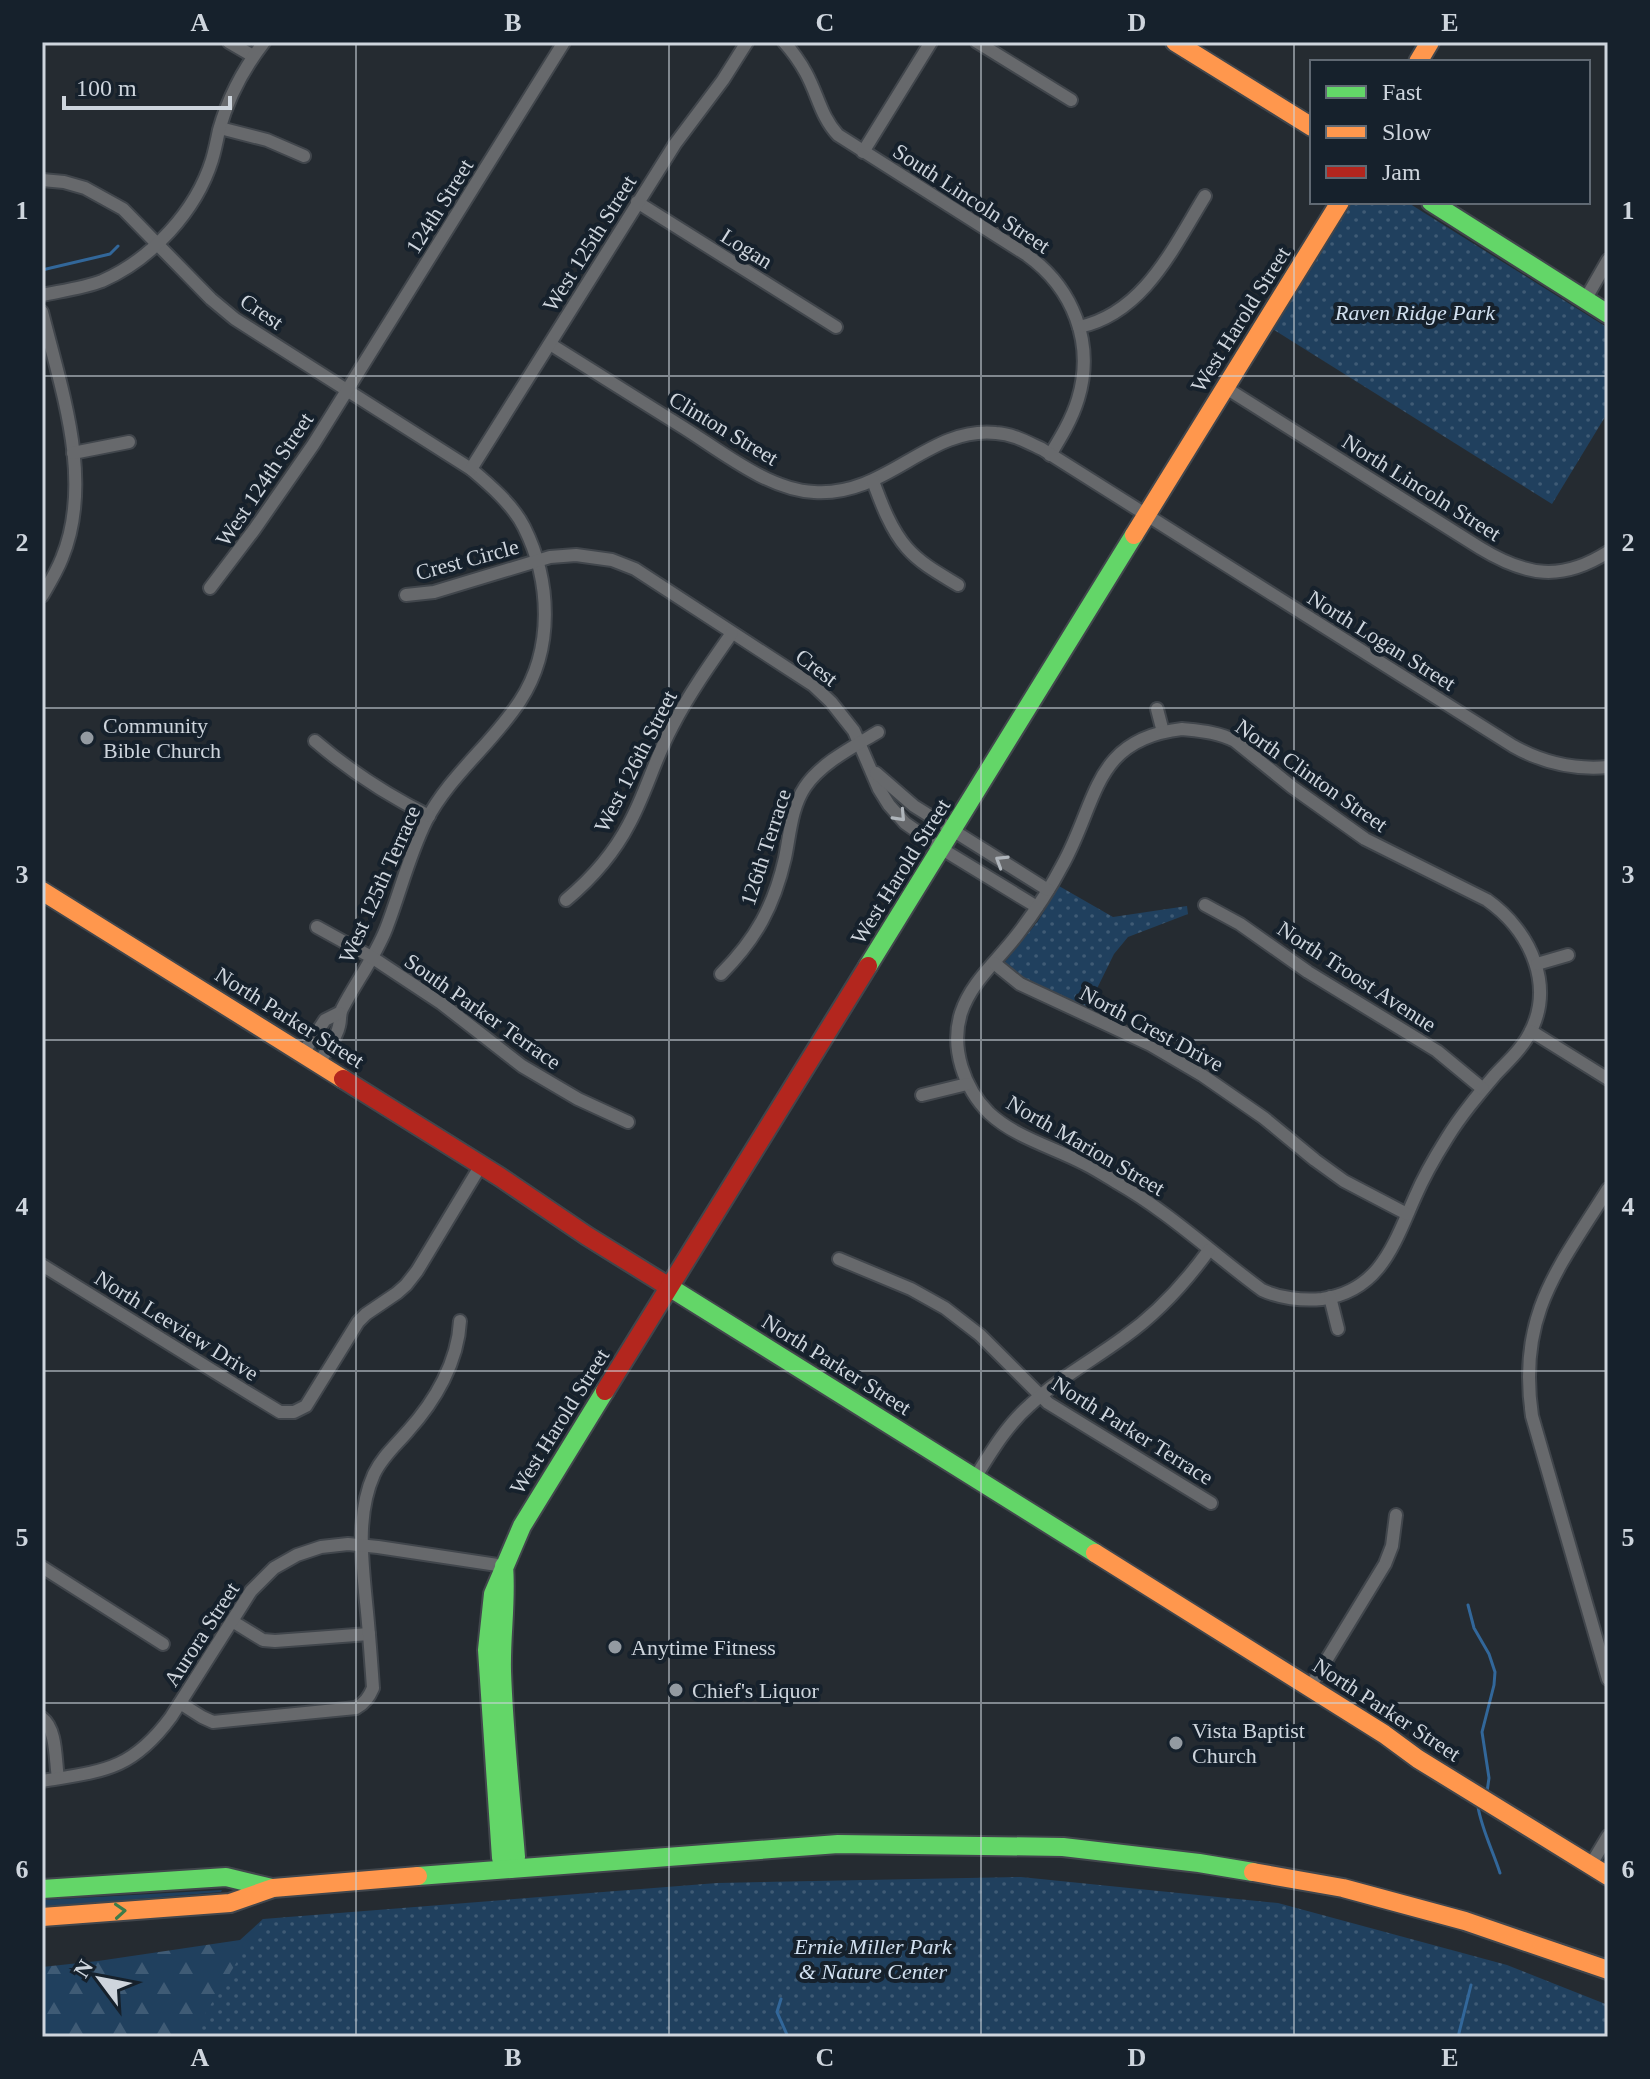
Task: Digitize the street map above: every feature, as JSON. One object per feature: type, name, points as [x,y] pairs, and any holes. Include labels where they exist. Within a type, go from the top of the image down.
[{"type":"main road","points":[[1175,42],[1310,126]]},
{"type":"main road","points":[[1419,60],[1430,42]]},
{"type":"main road","name":"West Harold Street","points":[[510,1869],[501,1858],[487,1650],[493,1594],[529,1514],[1339,204]]},
{"type":"main road","points":[[1434,204],[1608,314]]},
{"type":"main road","name":"North Parker Street","points":[[42,891],[481,1165],[562,1221],[1608,1876]]},
{"type":"main road","points":[[42,1917],[230,1903],[273,1888],[838,1844],[1063,1847],[1199,1863],[1343,1888],[1510,1935],[1608,1970]]},
{"type":"main road","points":[[42,1889],[226,1877],[273,1888]]},
{"type":"street","points":[[229,42],[253,56]]},
{"type":"street","points":[[42,295],[100,282],[133,263],[167,234],[201,186],[233,93],[264,42]]},
{"type":"street","name":"124th Street","points":[[348,390],[564,42]]},
{"type":"street","name":"West 125th Street","points":[[471,469],[637,202],[747,42]]},
{"type":"street","name":"South Lincoln Street","points":[[784,42],[806,72],[822,114],[838,135],[1044,268],[1063,291],[1079,327],[1084,369],[1072,415],[1050,455]]},
{"type":"street","points":[[863,152],[931,42]]},
{"type":"street","points":[[977,42],[1071,100]]},
{"type":"street","points":[[220,128],[267,140],[304,156]]},
{"type":"street","name":"Crest","points":[[42,180],[85,188],[123,209],[211,299],[235,319],[471,469]]},
{"type":"street","points":[[1079,327],[1109,317],[1141,292],[1160,268],[1205,196]]},
{"type":"street","name":"Logan","points":[[637,202],[836,327]]},
{"type":"street","points":[[1585,300],[1608,260]]},
{"type":"street","points":[[42,312],[73,453],[75,499],[63,557],[42,596]]},
{"type":"street","name":"Clinton Street","points":[[550,344],[756,473],[794,489],[812,492],[854,489],[942,442],[965,435],[998,433],[1018,437],[1147,515]]},
{"type":"street","name":"North Lincoln Street","points":[[1226,388],[1513,566],[1533,571],[1558,571],[1582,566],[1608,552]]},
{"type":"street","name":"West 124th Street","points":[[210,588],[279,496],[348,390]]},
{"type":"street","points":[[73,453],[129,442]]},
{"type":"street","name":"West 125th Terrace","points":[[311,1058],[325,1020],[339,1013],[373,958],[417,839],[429,816],[459,773],[511,714],[528,687],[542,645],[544,595],[537,561],[523,525],[489,484],[471,469]]},
{"type":"street","points":[[873,481],[898,537],[927,565],[958,585]]},
{"type":"street","name":"North Logan Street","points":[[1147,515],[1513,746],[1565,766],[1608,767]]},
{"type":"street","name":"Crest","points":[[537,561],[576,555],[612,560],[635,569],[813,685],[854,731],[889,805],[905,823],[942,849]]},
{"type":"street","name":"Crest Circle","points":[[406,595],[434,592],[537,561]]},
{"type":"street","name":"West 126th Street","points":[[566,900],[602,864],[629,824],[672,727],[732,633]]},
{"type":"street","points":[[922,1095],[967,1084],[961,1070],[958,1032],[960,1016],[972,990],[1017,935],[1048,890],[1065,861],[1106,768],[1141,738],[1163,732],[1157,709]]},
{"type":"street","name":"North Clinton Street","points":[[1163,732],[1182,729],[1210,732],[1235,741],[1292,787],[1365,839],[1499,909],[1518,928],[1537,964]]},
{"type":"street","name":"126th Terrace","points":[[721,974],[742,953],[767,912],[778,886],[794,813],[806,786],[844,753],[878,732]]},
{"type":"street","points":[[315,741],[378,789],[429,816]]},
{"type":"street","name":"Crest","points":[[872,770],[914,806],[953,831]]},
{"type":"street","points":[[953,831],[1048,890]]},
{"type":"street","points":[[942,849],[1037,907]]},
{"type":"street","name":"North Troost Avenue","points":[[1205,905],[1240,924],[1308,972],[1437,1051],[1483,1089]]},
{"type":"street","name":"South Parker Terrace","points":[[317,927],[373,958],[441,1003],[522,1066],[578,1099],[628,1122]]},
{"type":"street","points":[[1338,1329],[1330,1297],[1349,1292],[1375,1273],[1393,1249],[1439,1150],[1462,1114],[1517,1052],[1531,1031],[1538,1009],[1537,964],[1568,955]]},
{"type":"street","name":"North Crest Drive","points":[[994,963],[1020,984],[1151,1045],[1202,1075],[1264,1118],[1344,1181],[1407,1214]]},
{"type":"street","name":"West 125th Terrace","points":[[311,1058],[339,1028],[339,1013]]},
{"type":"street","points":[[1531,1031],[1608,1079]]},
{"type":"street","name":"North Marion Street","points":[[967,1084],[988,1112],[1002,1123],[1119,1183],[1180,1224],[1262,1290],[1310,1300],[1330,1297]]},
{"type":"street","name":"North Leeview Drive","points":[[42,1265],[280,1412],[294,1412],[306,1406],[315,1394],[358,1322],[397,1293],[417,1271],[481,1165]]},
{"type":"street","points":[[1608,1189],[1549,1284],[1535,1322],[1528,1362],[1532,1416],[1608,1679]]},
{"type":"street","points":[[975,1478],[1018,1416],[1077,1367],[1124,1338],[1157,1311],[1209,1250]]},
{"type":"street","name":"North Parker Terrace","points":[[839,1259],[922,1295],[958,1317],[1048,1403],[1211,1503]]},
{"type":"street","points":[[180,1703],[213,1722],[356,1708],[369,1697],[373,1688],[361,1545],[368,1492],[383,1460],[420,1416],[444,1379],[453,1358],[460,1321]]},
{"type":"street","points":[[1310,1687],[1385,1564],[1392,1546],[1396,1515]]},
{"type":"street","name":"Aurora Street","points":[[42,1781],[99,1772],[118,1765],[157,1737],[251,1591],[274,1568],[297,1555],[321,1547],[361,1545],[504,1566]]},
{"type":"street","points":[[42,1567],[163,1644]]},
{"type":"street","points":[[232,1621],[263,1640],[369,1634]]},
{"type":"street","points":[[42,1718],[51,1729],[58,1778]]},
{"type":"street","points":[[1590,1866],[1608,1836]]},
{"type":"green space","name":"Raven Ridge Park","points":[[1348,204],[1410,204],[1608,328],[1608,412],[1552,504],[1271,328]]},
{"type":"green space","points":[[1059,886],[1113,917],[1187,906],[1188,914],[1128,937],[1114,954],[1086,1011],[1025,981],[1004,963],[1038,921]]},
{"type":"green space","name":"Ernie Miller Park & Nature Center","points":[[1021,1877],[1278,1903],[1507,1965],[1608,2005],[1608,2037],[191,2037],[263,1919],[717,1883]]},
{"type":"green space","points":[[221,1892],[42,1907],[42,1900]]},
{"type":"green space","points":[[263,1919],[430,1959],[274,2037],[42,2037],[42,1967],[240,1940]]},
{"type":"waterway","points":[[42,270],[110,254],[118,246]]},
{"type":"waterway","points":[[1468,1605],[1474,1628],[1495,1672],[1482,1732],[1489,1778],[1487,1792]]},
{"type":"waterway","points":[[1478,1807],[1500,1873]]},
{"type":"waterway","points":[[1458,2037],[1471,1985]]},
{"type":"waterway","points":[[781,1999],[777,2012],[788,2037]]},
{"type":"traffic: fast","points":[[1434,204],[1608,314]]},
{"type":"traffic: fast","points":[[868,966],[1134,535]]},
{"type":"traffic: fast","points":[[666,1285],[1095,1553]]},
{"type":"traffic: fast","points":[[504,1566],[505,1579],[505,1592],[502,1671],[516,1857],[510,1869],[501,1858],[487,1650],[493,1594],[522,1526],[605,1391]]},
{"type":"traffic: fast","points":[[418,1876],[838,1844],[1063,1847],[1253,1872]]},
{"type":"traffic: fast","points":[[42,1889],[226,1877],[272,1888]]},
{"type":"traffic: slow","points":[[1175,42],[1310,126]]},
{"type":"traffic: slow","points":[[1419,60],[1430,42]]},
{"type":"traffic: slow","points":[[1134,535],[1339,204]]},
{"type":"traffic: slow","points":[[42,891],[343,1079]]},
{"type":"traffic: slow","points":[[1095,1553],[1608,1876]]},
{"type":"traffic: slow","points":[[1253,1872],[1343,1888],[1465,1921],[1608,1970]]},
{"type":"traffic: slow","points":[[42,1917],[230,1903],[273,1888],[418,1876]]},
{"type":"traffic: jam","points":[[605,1391],[868,966]]},
{"type":"traffic: jam","points":[[343,1079],[666,1285]]},
{"type":"place","name":"Community Bible Church","points":[[87,738]]},
{"type":"place","name":"Anytime Fitness","points":[[615,1647]]},
{"type":"place","name":"Chief's Liquor","points":[[676,1690]]},
{"type":"place","name":"Vista Baptist Church","points":[[1176,1743]]}]
